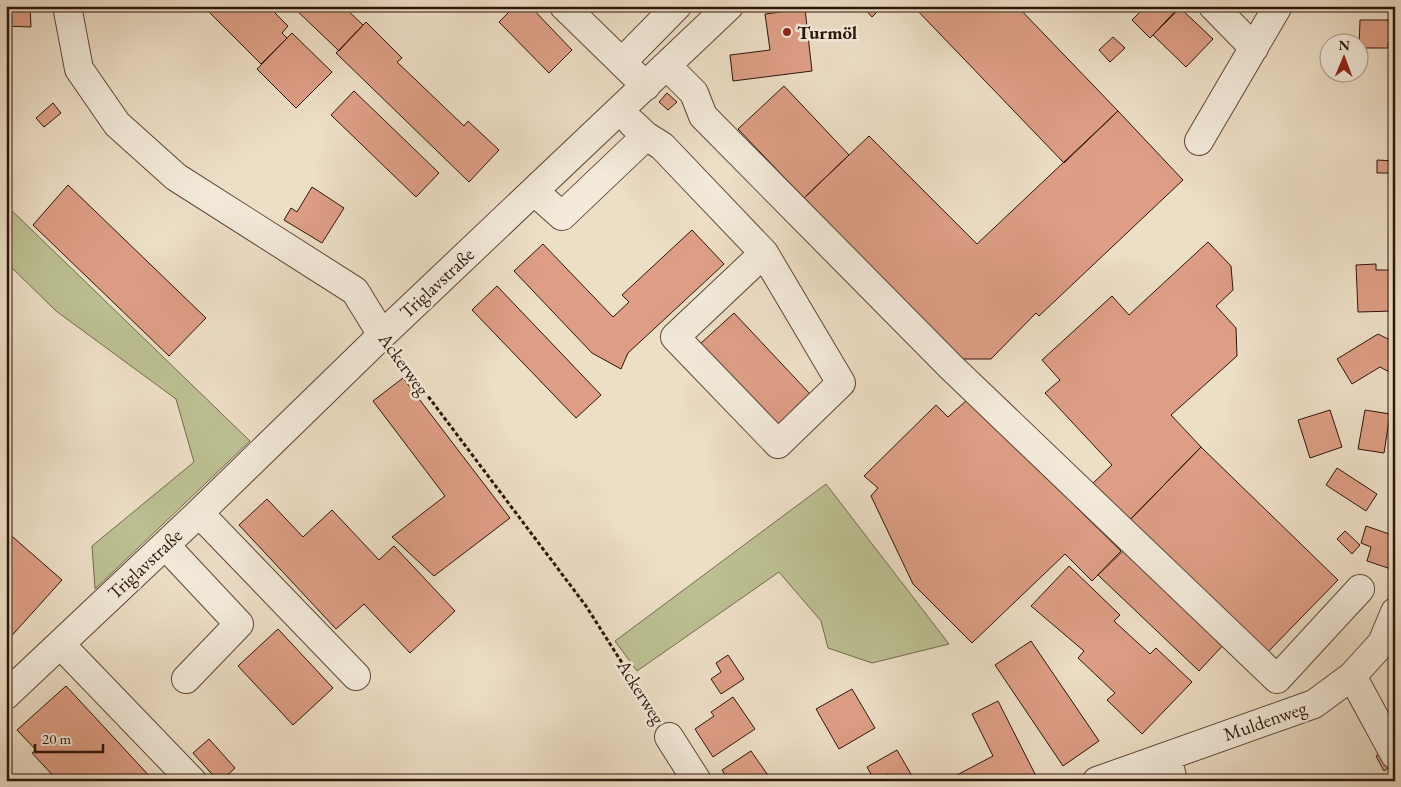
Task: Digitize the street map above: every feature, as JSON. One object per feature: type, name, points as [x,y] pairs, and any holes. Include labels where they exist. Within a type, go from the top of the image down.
[{"type":"street","name":"Ackerweg","points":[[67,6],[79,69],[117,124],[176,177],[355,291],[382,335]]},
{"type":"street","points":[[564,6],[646,86]]},
{"type":"street","points":[[622,62],[677,6]]},
{"type":"street","name":"Triglavstraße","points":[[6,695],[729,6]]},
{"type":"street","points":[[1213,6],[1254,48]]},
{"type":"street","points":[[1199,141],[1278,6]]},
{"type":"street","points":[[667,66],[694,93],[703,116],[951,367],[1277,679],[1360,589]]},
{"type":"street","points":[[620,110],[646,136],[662,146],[764,253],[841,383],[778,444],[675,337],[764,253]]},
{"type":"street","points":[[535,192],[562,216],[646,136]]},
{"type":"street","points":[[199,513],[356,676]]},
{"type":"street","points":[[165,545],[239,624],[186,679]]},
{"type":"street","name":"Muldenweg","points":[[1097,781],[1170,768],[1314,704],[1352,676],[1382,643],[1395,612]]},
{"type":"street","points":[[60,644],[192,781]]},
{"type":"street","points":[[1352,676],[1395,755]]},
{"type":"street","name":"Ackerweg","points":[[669,737],[697,781]]},
{"type":"path","name":"Ackerweg","points":[[382,335],[586,606],[669,737]]},
{"type":"green space","points":[[6,205],[250,441],[95,589],[92,546],[194,462],[176,399],[56,311],[6,262]]},
{"type":"green space","points":[[826,484],[949,644],[872,663],[828,648],[821,621],[779,572],[637,671],[615,641]]},
{"type":"building","points":[[6,6],[30,6],[31,27],[6,26]]},
{"type":"building","points":[[203,6],[268,6],[288,26],[282,33],[287,38],[261,64]]},
{"type":"building","points":[[292,6],[343,6],[363,25],[339,51]]},
{"type":"building","points":[[515,6],[530,6],[572,50],[549,73],[499,22]]},
{"type":"building","points":[[862,6],[883,6],[872,17]]},
{"type":"building","points":[[913,6],[1017,6],[1118,111],[1064,163]]},
{"type":"building","points":[[1146,6],[1170,6],[1176,12],[1150,38],[1132,20]]},
{"type":"building","points":[[1179,7],[1213,39],[1186,67],[1153,35]]},
{"type":"building","name":"Turmöl","points":[[805,9],[812,71],[733,81],[730,55],[770,50],[765,14]]},
{"type":"building","points":[[1360,20],[1389,20],[1389,25],[1395,25],[1395,43],[1388,43],[1388,48],[1368,48],[1368,32],[1360,32]]},
{"type":"building","points":[[366,22],[402,58],[397,62],[464,126],[468,121],[499,150],[469,182],[336,53]]},
{"type":"building","points":[[292,33],[332,72],[296,108],[257,69]]},
{"type":"building","points":[[1113,37],[1125,48],[1110,62],[1099,50]]},
{"type":"building","points":[[784,86],[849,155],[804,198],[738,129]]},
{"type":"building","points":[[354,91],[439,173],[416,197],[331,115]]},
{"type":"building","points":[[667,93],[677,102],[668,110],[659,102]]},
{"type":"building","points":[[53,103],[61,113],[44,127],[36,118]]},
{"type":"building","points":[[1118,111],[1183,180],[1039,316],[1036,313],[991,359],[961,359],[804,198],[869,136],[977,244]]},
{"type":"building","points":[[1377,160],[1395,161],[1395,173],[1377,173]]},
{"type":"building","points":[[68,185],[206,318],[169,356],[33,225]]},
{"type":"building","points":[[312,187],[344,208],[322,243],[284,220],[291,208],[297,212]]},
{"type":"building","points":[[692,230],[724,264],[628,353],[621,369],[592,353],[514,271],[543,244],[613,317],[629,302],[622,295]]},
{"type":"building","points":[[1208,242],[1231,266],[1233,290],[1216,306],[1236,328],[1237,356],[1171,415],[1201,447],[1126,524],[1089,487],[1112,465],[1045,393],[1060,380],[1042,360],[1112,296],[1129,315]]},
{"type":"building","points":[[1376,264],[1376,270],[1395,270],[1395,311],[1358,312],[1356,265]]},
{"type":"building","points":[[497,286],[601,395],[576,418],[472,310]]},
{"type":"building","points":[[734,313],[811,395],[777,426],[700,344]]},
{"type":"building","points":[[1378,334],[1392,341],[1395,335],[1395,375],[1380,367],[1352,384],[1337,359]]},
{"type":"building","points":[[403,378],[510,518],[434,576],[392,537],[445,496],[373,401]]},
{"type":"building","points":[[967,400],[1121,551],[1092,581],[1065,554],[972,643],[913,584],[871,496],[878,488],[864,476],[936,405],[948,417]]},
{"type":"building","points":[[1330,410],[1342,447],[1310,458],[1298,420]]},
{"type":"building","points":[[1365,410],[1390,414],[1384,453],[1358,449]]},
{"type":"building","points":[[1201,447],[1338,580],[1263,657],[1126,524]]},
{"type":"building","points":[[1337,468],[1377,494],[1366,511],[1326,485]]},
{"type":"building","points":[[267,499],[303,537],[332,510],[379,560],[394,546],[455,611],[410,653],[364,604],[336,629],[239,525]]},
{"type":"building","points":[[1366,526],[1395,536],[1394,570],[1367,561],[1371,547],[1361,543]]},
{"type":"building","points":[[6,531],[62,580],[6,642]]},
{"type":"building","points":[[1345,531],[1360,545],[1352,554],[1337,539]]},
{"type":"building","points":[[1127,547],[1227,641],[1199,671],[1098,575]]},
{"type":"building","points":[[1069,566],[1120,615],[1114,621],[1150,654],[1156,648],[1192,682],[1142,734],[1107,700],[1115,693],[1078,658],[1084,651],[1031,606]]},
{"type":"building","points":[[278,629],[333,688],[293,725],[238,666]]},
{"type":"building","points":[[1031,641],[1099,741],[1063,766],[995,665]]},
{"type":"building","points":[[728,655],[744,679],[721,694],[711,679],[721,672],[716,663]]},
{"type":"building","points":[[66,686],[154,781],[58,781],[32,753],[36,750],[17,730]]},
{"type":"building","points":[[852,689],[875,728],[839,749],[816,709]]},
{"type":"building","points":[[733,697],[755,729],[713,757],[695,729],[714,716],[711,712]]},
{"type":"building","points":[[998,701],[1037,778],[1032,781],[957,781],[955,776],[993,756],[972,714]]},
{"type":"building","points":[[209,739],[235,768],[221,781],[218,781],[193,753]]},
{"type":"building","points":[[897,750],[915,781],[892,781],[888,774],[875,781],[867,767]]},
{"type":"building","points":[[751,751],[772,781],[729,781],[722,770]]},
{"type":"building","points":[[1380,753],[1388,768],[1384,771],[1376,756]]},
{"type":"place","name":"Turmöl","points":[[787,32]]}]
